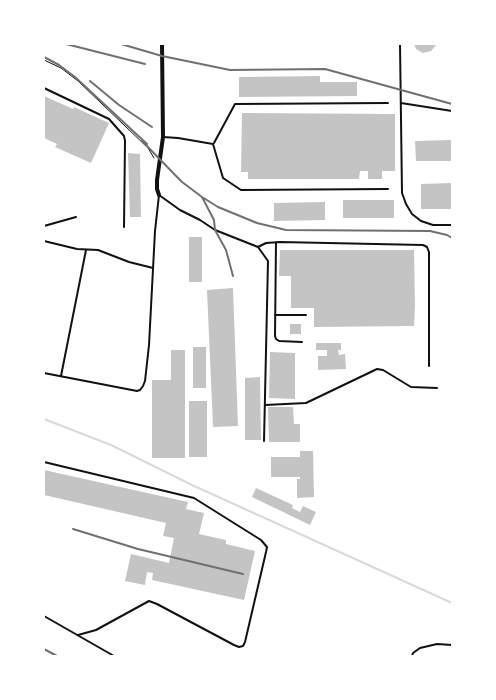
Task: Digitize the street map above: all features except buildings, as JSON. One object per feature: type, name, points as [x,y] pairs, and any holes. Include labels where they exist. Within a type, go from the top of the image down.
[{"type":"street","points":[[159,195],[157,189],[163,137],[162,44]]},
{"type":"lane","points":[[400,44],[402,193],[412,214],[421,221],[452,225]]},
{"type":"lane","points":[[44,88],[109,119],[124,136],[124,227]]},
{"type":"lane","points":[[388,103],[235,104],[213,144],[223,178],[241,190],[388,189]]},
{"type":"lane","points":[[401,103],[452,112]]},
{"type":"lane","points":[[163,137],[213,144]]},
{"type":"lane","points":[[44,373],[140,390],[145,381],[159,195],[180,210],[215,230],[258,247],[268,261],[264,441]]},
{"type":"lane","points":[[44,226],[76,217]]},
{"type":"lane","points":[[44,241],[77,250],[98,250],[129,262],[153,268]]},
{"type":"lane","points":[[258,247],[266,243],[276,242],[423,245],[428,247],[429,366]]},
{"type":"lane","points":[[276,242],[275,336],[276,339],[282,342],[302,342]]},
{"type":"lane","points":[[61,376],[86,250]]},
{"type":"lane","points":[[276,315],[306,315]]},
{"type":"lane","points":[[265,405],[306,403],[377,369],[383,370],[411,387],[437,388]]},
{"type":"lane","points":[[44,462],[194,498],[261,540],[267,548],[246,642],[243,646],[234,645],[153,602],[145,603],[96,630],[78,635]]},
{"type":"lane","points":[[44,616],[114,656]]},
{"type":"lane","points":[[412,656],[420,648],[437,644],[452,645]]},
{"type":"path","points":[[44,60],[62,68],[78,81],[148,148],[159,164]]},
{"type":"waterway","points":[[44,419],[111,445],[192,485],[452,603]]},
{"type":"railway","points":[[66,44],[145,64]]},
{"type":"railway","points":[[121,44],[162,56],[230,70],[325,69],[452,104]]},
{"type":"railway","points":[[44,57],[75,77],[147,144]]},
{"type":"railway","points":[[90,81],[119,105],[152,127]]},
{"type":"railway","points":[[142,141],[182,182],[202,197],[218,207],[257,223],[286,230],[430,231],[452,238]]},
{"type":"railway","points":[[202,197],[214,220],[215,230],[226,250],[233,276]]},
{"type":"railway","points":[[73,529],[138,549],[243,574]]},
{"type":"railway","points":[[44,649],[57,656]]}]
